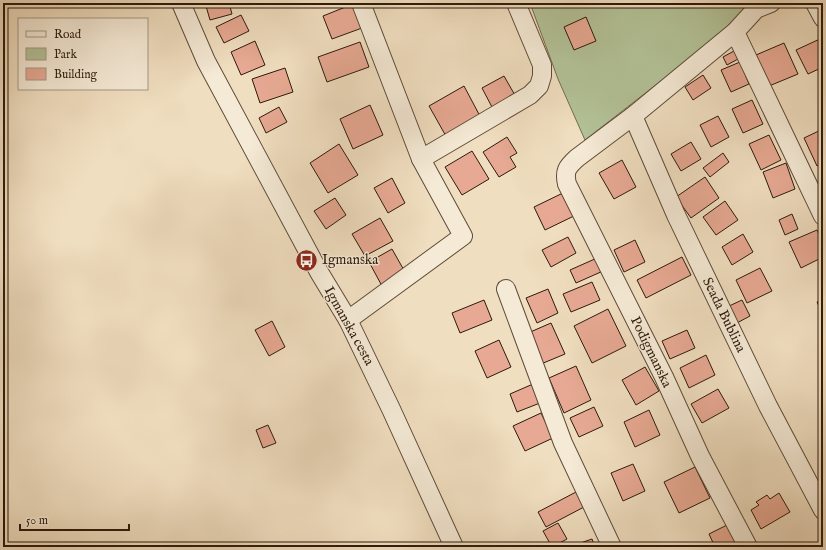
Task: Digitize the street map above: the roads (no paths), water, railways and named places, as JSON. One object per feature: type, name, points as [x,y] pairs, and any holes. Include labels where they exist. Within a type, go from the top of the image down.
[{"type":"street","name":"Igmanska cesta","points":[[181,3],[209,68],[318,272],[348,320],[391,409],[454,547]]},
{"type":"street","points":[[348,320],[463,236],[421,159],[361,3]]},
{"type":"street","points":[[421,159],[530,95],[540,86],[542,65],[516,3]]},
{"type":"street","points":[[633,116],[735,32],[756,9],[771,3]]},
{"type":"street","points":[[815,3],[823,18]]},
{"type":"street","points":[[735,32],[823,216]]},
{"type":"street","name":"Podigmanska","points":[[633,116],[571,163],[566,171],[565,178],[664,377],[700,456],[748,547]]},
{"type":"street","name":"Seada Bublina","points":[[633,116],[676,215],[758,385],[823,510]]},
{"type":"street","points":[[506,289],[563,443],[612,547]]},
{"type":"place","name":"Igmanska","points":[[307,260]]}]
